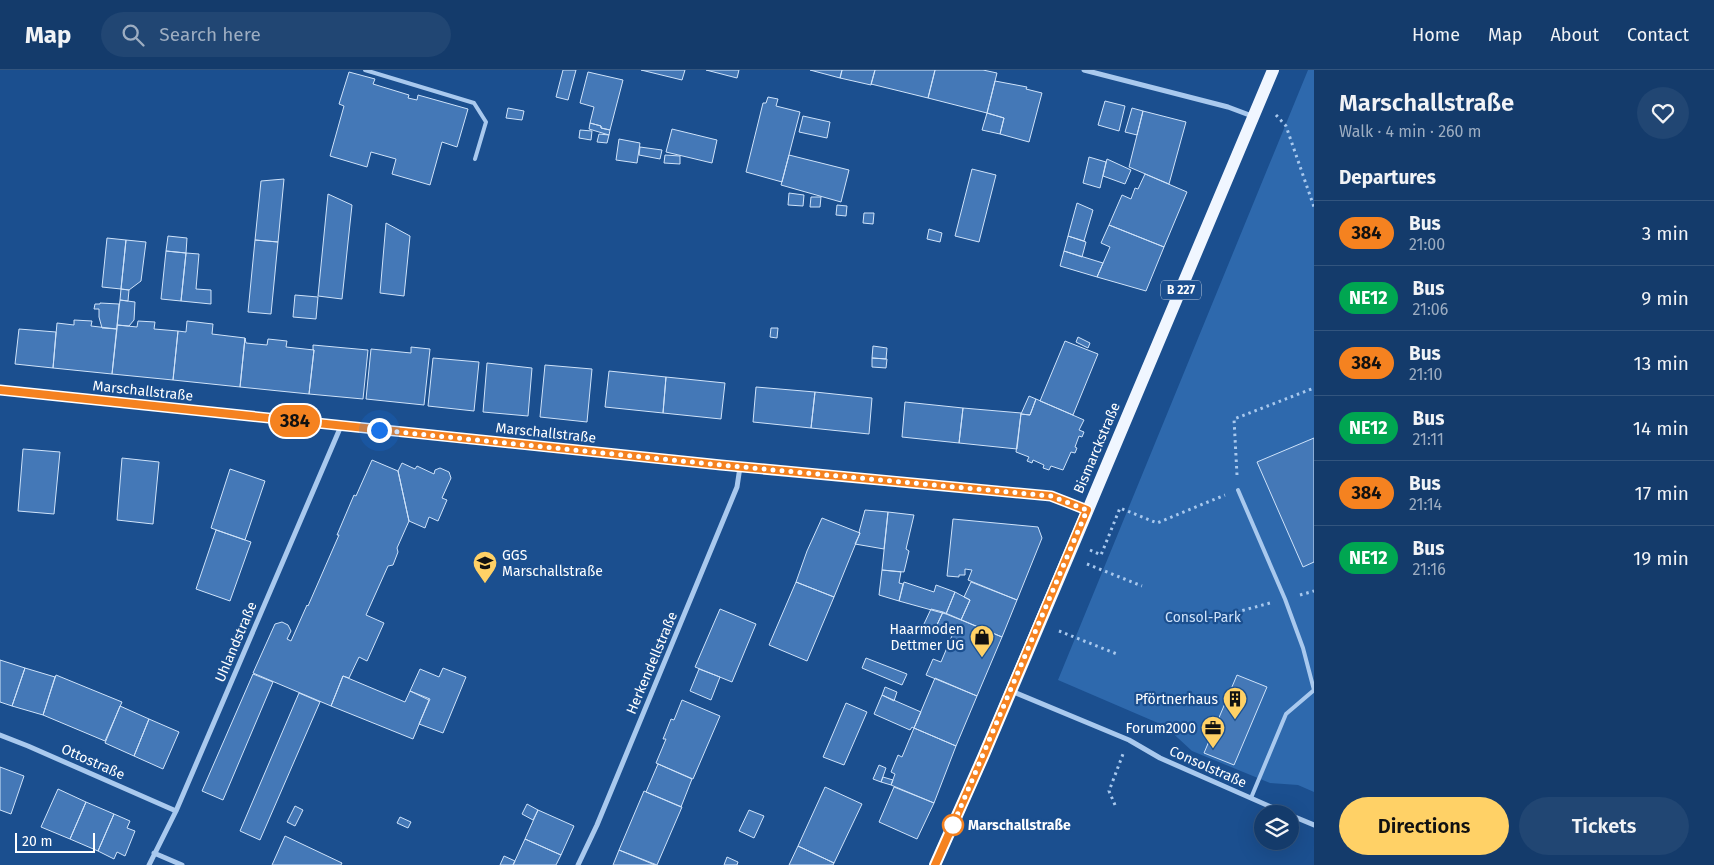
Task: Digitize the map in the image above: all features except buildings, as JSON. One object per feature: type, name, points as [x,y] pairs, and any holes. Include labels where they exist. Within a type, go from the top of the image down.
[{"type":"main road","name":"Bismarckstraße","points":[[935,865],[1114,449],[1273,70]]},
{"type":"street","points":[[1084,70],[1228,107],[1253,117]]},
{"type":"street","name":"Marschallstraße","points":[[0,390],[740,467],[1051,496],[1087,510]]},
{"type":"street","name":"Uhlandstraße","points":[[149,865],[176,811],[341,426]]},
{"type":"street","name":"Herkendellstraße","points":[[578,865],[601,816],[738,487],[740,467]]},
{"type":"street","name":"Consolstraße","points":[[1011,691],[1129,740],[1160,758],[1268,805]]},
{"type":"street","name":"Ottostraße","points":[[0,735],[176,811]]},
{"type":"street","name":"Consolstraße","points":[[1299,819],[1314,825]]},
{"type":"street","points":[[154,853],[182,865]]},
{"type":"lane","points":[[365,70],[474,103],[486,122],[475,158]]},
{"type":"lane","points":[[1238,490],[1285,599],[1303,648],[1314,690],[1286,714],[1252,798]]},
{"type":"path","points":[[1261,97],[1286,126],[1314,207]]},
{"type":"path","points":[[1074,543],[1101,555],[1120,508],[1157,523],[1238,490],[1234,419],[1314,388]]},
{"type":"path","points":[[1068,556],[1142,586]]},
{"type":"path","points":[[1211,619],[1314,591]]},
{"type":"path","points":[[1040,623],[1117,654]]},
{"type":"path","points":[[1114,805],[1109,791],[1129,740]]},
{"type":"green space","name":"Consol-Park","points":[[1308,70],[1314,70],[1314,792],[1298,785],[1270,783],[1192,751],[1165,726],[1058,680]]},
{"type":"bus line","name":"384","points":[[0,390],[721,465],[1051,496],[1087,510],[983,757],[935,865]]},
{"type":"place","name":"GGS Marschallstraße","points":[[485,584]]},
{"type":"place","name":"Haarmoden Dettmer UG","points":[[982,658]]},
{"type":"place","name":"Pförtnerhaus","points":[[1235,720]]},
{"type":"place","name":"Forum2000","points":[[1213,749]]},
{"type":"place","name":"Marschallstraße","points":[[953,825]]},
{"type":"route","points":[[379,430],[1051,496],[1087,510],[953,825]]}]
